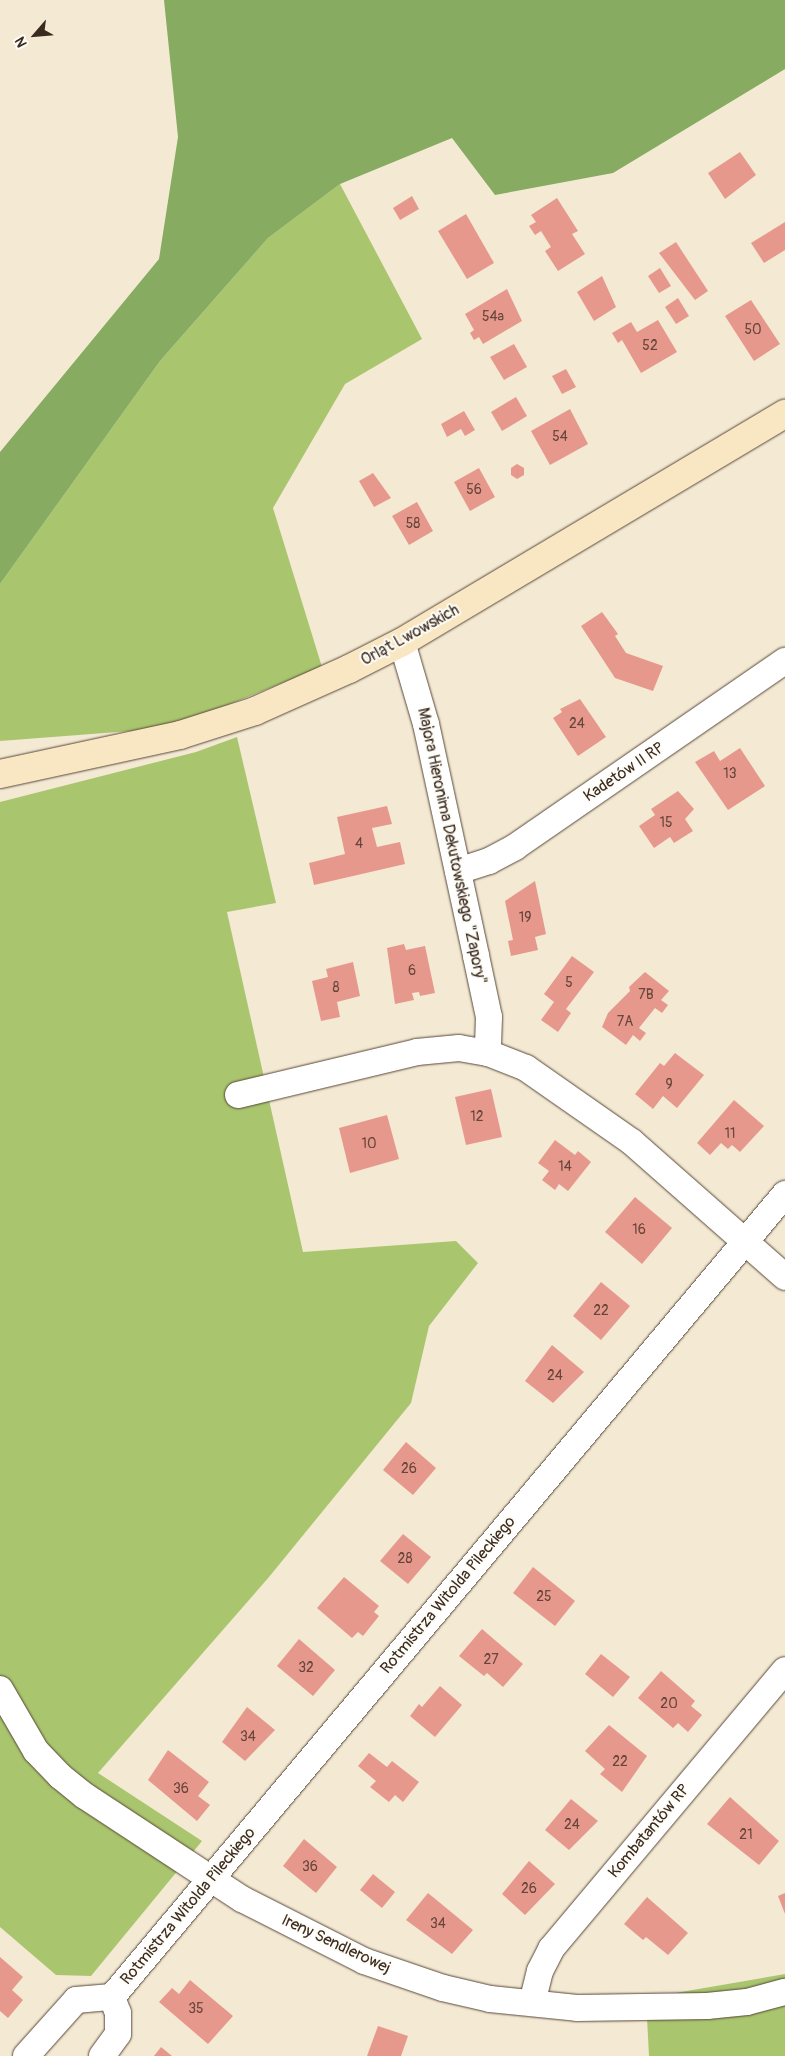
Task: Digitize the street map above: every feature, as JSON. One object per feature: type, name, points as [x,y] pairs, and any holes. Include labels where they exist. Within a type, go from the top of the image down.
[{"type":"street","name":"Orląt Lwowskich","points":[[0,774],[180,735],[227,721],[402,642],[785,414]]},
{"type":"street","name":"Majora Hieronima Dekutowskiego \"Zapory\"","points":[[402,642],[415,679],[489,1017],[488,1053]]},
{"type":"street","name":"Kadetów II RP","points":[[458,871],[489,861],[515,846],[785,661]]},
{"type":"street","points":[[238,1095],[417,1052],[459,1048],[488,1053],[526,1068],[572,1097],[632,1142],[785,1277]]},
{"type":"street","name":"Rotmistrza Witolda Pileckiego","points":[[26,2056],[66,2007],[76,2000],[112,1997],[785,1194]]},
{"type":"street","name":"Kombatantów RP","points":[[532,2003],[540,1971],[552,1949],[785,1670]]},
{"type":"street","name":"Ireny Sendlerowej","points":[[0,1689],[36,1751],[60,1776],[155,1844],[211,1879],[299,1929],[364,1960],[443,1988],[490,1999],[616,2010],[671,2009],[747,2002],[785,1992]]},
{"type":"street","name":"Rotmistrza Witolda Pileckiego","points":[[102,2056],[118,2034],[118,2013],[112,1997]]},
{"type":"green space","points":[[164,0],[785,0],[785,69],[613,173],[495,195],[452,138],[340,184],[268,238],[160,361],[0,584],[0,452],[159,259],[178,137]]},
{"type":"green space","points":[[340,184],[422,339],[345,384],[273,508],[322,667],[170,728],[0,741],[0,584],[160,361],[268,238]]},
{"type":"green space","points":[[237,737],[276,903],[227,912],[303,1252],[456,1241],[478,1263],[429,1326],[411,1403],[269,1577],[98,1773],[202,1841],[91,1976],[56,1975],[0,1927],[0,802],[196,752]]},
{"type":"green space","points":[[785,1974],[785,2056],[649,2056],[646,1998]]},
{"type":"building","points":[[740,152],[756,175],[725,199],[708,173]]},
{"type":"building","points":[[412,196],[419,209],[400,220],[393,208]]},
{"type":"building","points":[[557,198],[578,231],[572,234],[585,254],[558,271],[545,251],[551,247],[541,231],[535,235],[529,226],[536,222],[531,215]]},
{"type":"building","points":[[466,214],[494,263],[467,279],[438,231]]},
{"type":"building","points":[[785,222],[785,250],[764,263],[751,243]]},
{"type":"building","points":[[676,242],[708,291],[695,300],[659,253]]},
{"type":"building","points":[[660,268],[671,286],[659,293],[648,276]]},
{"type":"building","points":[[602,276],[616,307],[594,321],[577,292]]},
{"type":"building","points":[[507,289],[522,321],[483,344],[479,337],[474,340],[470,333],[474,330],[465,314]]},
{"type":"building","points":[[678,298],[689,316],[676,324],[665,307]]},
{"type":"building","points":[[751,300],[780,344],[754,361],[725,316]]},
{"type":"building","points":[[658,320],[677,352],[641,373],[622,340],[618,343],[612,333],[631,322],[637,332]]},
{"type":"building","points":[[514,344],[527,367],[504,380],[490,357]]},
{"type":"building","points":[[566,369],[576,387],[562,394],[552,376]]},
{"type":"building","points":[[516,397],[527,416],[502,431],[491,412]]},
{"type":"building","points":[[570,409],[588,444],[550,465],[531,431]]},
{"type":"building","points":[[464,411],[475,430],[465,436],[461,429],[447,437],[441,424]]},
{"type":"building","points":[[517,464],[524,468],[524,475],[517,479],[511,475],[511,468]]},
{"type":"building","points":[[479,468],[495,497],[470,511],[454,482]]},
{"type":"building","points":[[373,473],[391,498],[374,507],[359,481]]},
{"type":"building","points":[[417,502],[433,531],[409,545],[392,516]]},
{"type":"building","points":[[602,612],[618,634],[615,636],[626,653],[663,666],[653,691],[615,678],[581,626]]},
{"type":"building","points":[[580,699],[606,737],[578,756],[553,718],[562,712],[560,709]]},
{"type":"building","points":[[740,748],[765,786],[728,810],[695,762],[714,751],[720,761]]},
{"type":"building","points":[[678,791],[694,809],[685,819],[693,831],[674,843],[670,837],[654,848],[639,826],[655,815],[651,809]]},
{"type":"building","points":[[387,806],[392,824],[372,828],[377,847],[400,842],[405,864],[314,885],[309,863],[345,854],[337,817]]},
{"type":"building","points":[[535,881],[546,934],[535,937],[538,950],[511,956],[508,941],[513,940],[505,901]]},
{"type":"building","points":[[404,944],[406,950],[425,946],[435,993],[420,996],[419,992],[412,993],[414,1000],[395,1004],[387,948]]},
{"type":"building","points":[[572,956],[594,972],[566,1009],[571,1013],[558,1032],[541,1020],[554,1002],[544,994]]},
{"type":"building","points":[[353,962],[360,996],[337,1002],[340,1017],[321,1021],[312,981],[328,977],[326,969]]},
{"type":"building","points":[[645,972],[669,991],[661,1000],[668,1005],[662,1013],[655,1008],[639,1028],[646,1033],[640,1041],[633,1035],[626,1045],[602,1027],[608,1013],[630,991],[629,987]]},
{"type":"building","points":[[675,1053],[704,1075],[677,1108],[663,1096],[653,1109],[635,1094],[660,1063],[664,1066]]},
{"type":"building","points":[[491,1089],[502,1137],[466,1145],[455,1097]]},
{"type":"building","points":[[734,1100],[764,1126],[740,1152],[732,1145],[728,1149],[721,1143],[710,1155],[697,1143]]},
{"type":"building","points":[[387,1115],[399,1159],[350,1173],[339,1128]]},
{"type":"building","points":[[555,1140],[575,1155],[578,1151],[591,1162],[568,1191],[559,1184],[555,1190],[542,1180],[549,1171],[538,1163]]},
{"type":"building","points":[[635,1197],[672,1228],[642,1264],[605,1232]]},
{"type":"building","points":[[601,1282],[630,1306],[601,1340],[573,1316]]},
{"type":"building","points":[[552,1345],[584,1372],[553,1403],[525,1381]]},
{"type":"building","points":[[406,1442],[436,1468],[413,1495],[383,1470]]},
{"type":"building","points":[[403,1534],[431,1557],[408,1584],[380,1561]]},
{"type":"building","points":[[533,1567],[575,1601],[555,1626],[513,1593]]},
{"type":"building","points":[[344,1577],[379,1606],[374,1612],[379,1616],[363,1636],[358,1632],[352,1638],[317,1608]]},
{"type":"building","points":[[482,1629],[523,1664],[503,1687],[487,1673],[484,1676],[459,1656]]},
{"type":"building","points":[[299,1639],[335,1670],[313,1696],[277,1666]]},
{"type":"building","points":[[601,1654],[630,1677],[613,1697],[585,1674]]},
{"type":"building","points":[[661,1671],[695,1701],[691,1706],[702,1715],[688,1732],[678,1723],[673,1728],[638,1698]]},
{"type":"building","points":[[440,1686],[462,1705],[435,1737],[410,1716],[419,1704],[422,1707]]},
{"type":"building","points":[[247,1707],[275,1730],[245,1761],[222,1742]]},
{"type":"building","points":[[609,1725],[647,1756],[622,1792],[600,1774],[605,1769],[585,1751]]},
{"type":"building","points":[[168,1750],[209,1782],[198,1796],[210,1805],[197,1821],[148,1780]]},
{"type":"building","points":[[369,1753],[387,1767],[392,1761],[419,1782],[403,1802],[395,1795],[389,1802],[370,1787],[376,1781],[358,1766]]},
{"type":"building","points":[[730,1797],[779,1841],[759,1865],[707,1824]]},
{"type":"building","points":[[571,1799],[598,1821],[569,1850],[545,1830]]},
{"type":"building","points":[[304,1839],[337,1867],[316,1893],[283,1866]]},
{"type":"building","points":[[529,1861],[555,1884],[525,1915],[502,1894]]},
{"type":"building","points":[[373,1874],[395,1892],[382,1908],[360,1890]]},
{"type":"building","points":[[428,1893],[473,1930],[452,1954],[406,1920]]},
{"type":"building","points":[[785,1893],[785,1914],[778,1896]]},
{"type":"building","points":[[647,1897],[688,1933],[668,1955],[646,1937],[643,1940],[624,1924]]},
{"type":"building","points":[[0,1957],[23,1977],[12,1990],[23,2000],[8,2018],[0,2011]]},
{"type":"building","points":[[190,1980],[233,2016],[208,2044],[159,2002],[172,1988],[179,1994]]},
{"type":"building","points":[[378,2026],[408,2036],[401,2056],[367,2056]]},
{"type":"building","points":[[161,2047],[172,2056],[154,2056]]}]
